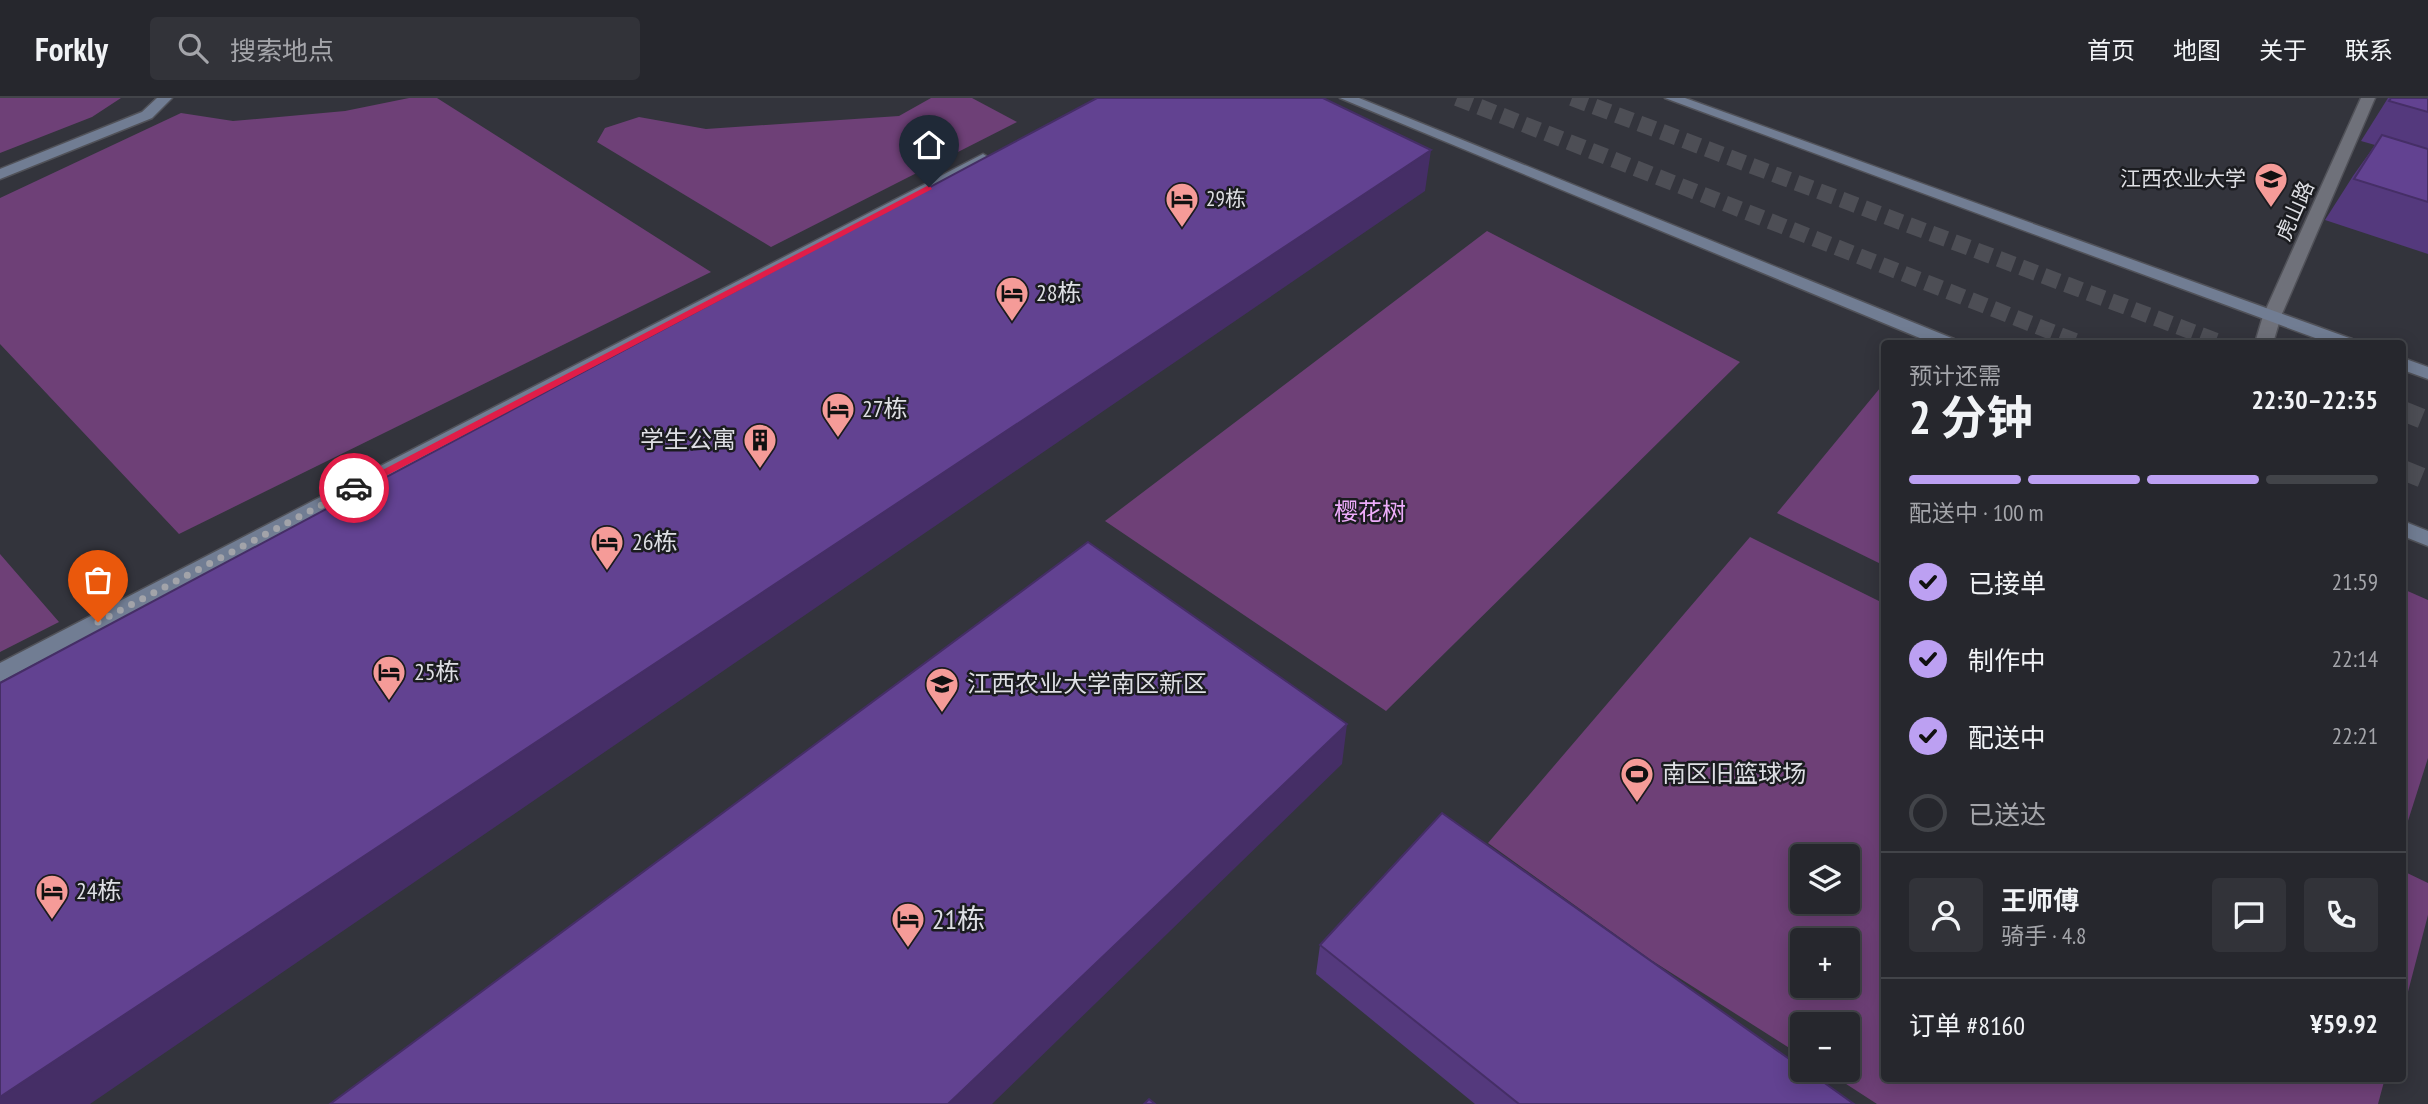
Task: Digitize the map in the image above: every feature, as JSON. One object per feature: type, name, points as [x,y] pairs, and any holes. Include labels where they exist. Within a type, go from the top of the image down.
[{"type":"main road","points":[[0,174],[146,115],[165,98]]},
{"type":"main road","points":[[1347,98],[1941,340]]},
{"type":"main road","points":[[1672,98],[2338,340]]},
{"type":"main road","points":[[0,673],[1001,150]]},
{"type":"main road","points":[[2406,365],[2428,373]]},
{"type":"main road","points":[[2406,529],[2428,539]]},
{"type":"lane","name":"虎山路","points":[[2265,340],[2272,316],[2368,98]]},
{"type":"green space","points":[[0,98],[121,98],[92,117],[0,153]]},
{"type":"green space","points":[[409,98],[437,98],[711,272],[179,534],[0,344],[0,198],[181,113],[233,121],[345,111]]},
{"type":"green space","points":[[931,98],[972,98],[1017,122],[771,247],[597,142],[605,128],[639,117],[706,129],[899,116]]},
{"type":"green space","name":"樱花树","points":[[1487,231],[1740,362],[1386,711],[1105,521]]},
{"type":"green space","points":[[1881,387],[1881,564],[1777,513]]},
{"type":"green space","points":[[1750,537],[1881,602],[1881,1082],[2384,1082],[2378,1104],[1877,1104],[1843,1082],[1860,1082],[1860,1012],[1790,1012],[1790,1048],[1651,960],[1488,843]]},
{"type":"green space","points":[[0,554],[59,622],[0,652]]},
{"type":"green space","points":[[2406,590],[2428,600],[2428,758],[2407,824]]},
{"type":"green space","points":[[2406,872],[2428,883],[2428,915],[2406,999]]},
{"type":"building","name":"学生公寓","points":[[1097,98],[1323,98],[1431,150],[0,1097],[0,683]]},
{"type":"building","points":[[2391,98],[2428,98],[2428,112],[2389,101]]},
{"type":"building","points":[[2382,135],[2428,149],[2428,202],[2354,179]]},
{"type":"building","points":[[1088,542],[1347,724],[948,1104],[330,1104]]},
{"type":"building","points":[[1442,813],[1790,1060],[1790,1082],[1823,1082],[1854,1104],[1519,1104],[1320,945]]},
{"type":"tunnel","points":[[1457,98],[2072,340]]},
{"type":"tunnel","points":[[1572,98],[2214,340]]},
{"type":"tunnel","points":[[2406,412],[2428,421]]},
{"type":"tunnel","points":[[2406,471],[2428,480]]},
{"type":"way so far","points":[[98,622],[354,488]]},
{"type":"place","name":"江西农业大学","points":[[2271,209]]},
{"type":"place","name":"29栋","points":[[1182,229]]},
{"type":"place","name":"28栋","points":[[1012,323]]},
{"type":"place","name":"27栋","points":[[838,439]]},
{"type":"place","name":"学生公寓","points":[[760,470]]},
{"type":"place","name":"26栋","points":[[607,572]]},
{"type":"place","name":"25栋","points":[[389,702]]},
{"type":"place","name":"江西农业大学南区新区","points":[[942,714]]},
{"type":"place","name":"南区旧篮球场","points":[[1637,804]]},
{"type":"place","name":"24栋","points":[[52,921]]},
{"type":"place","name":"21栋","points":[[908,949]]},
{"type":"route","points":[[354,488],[929,187]]}]
